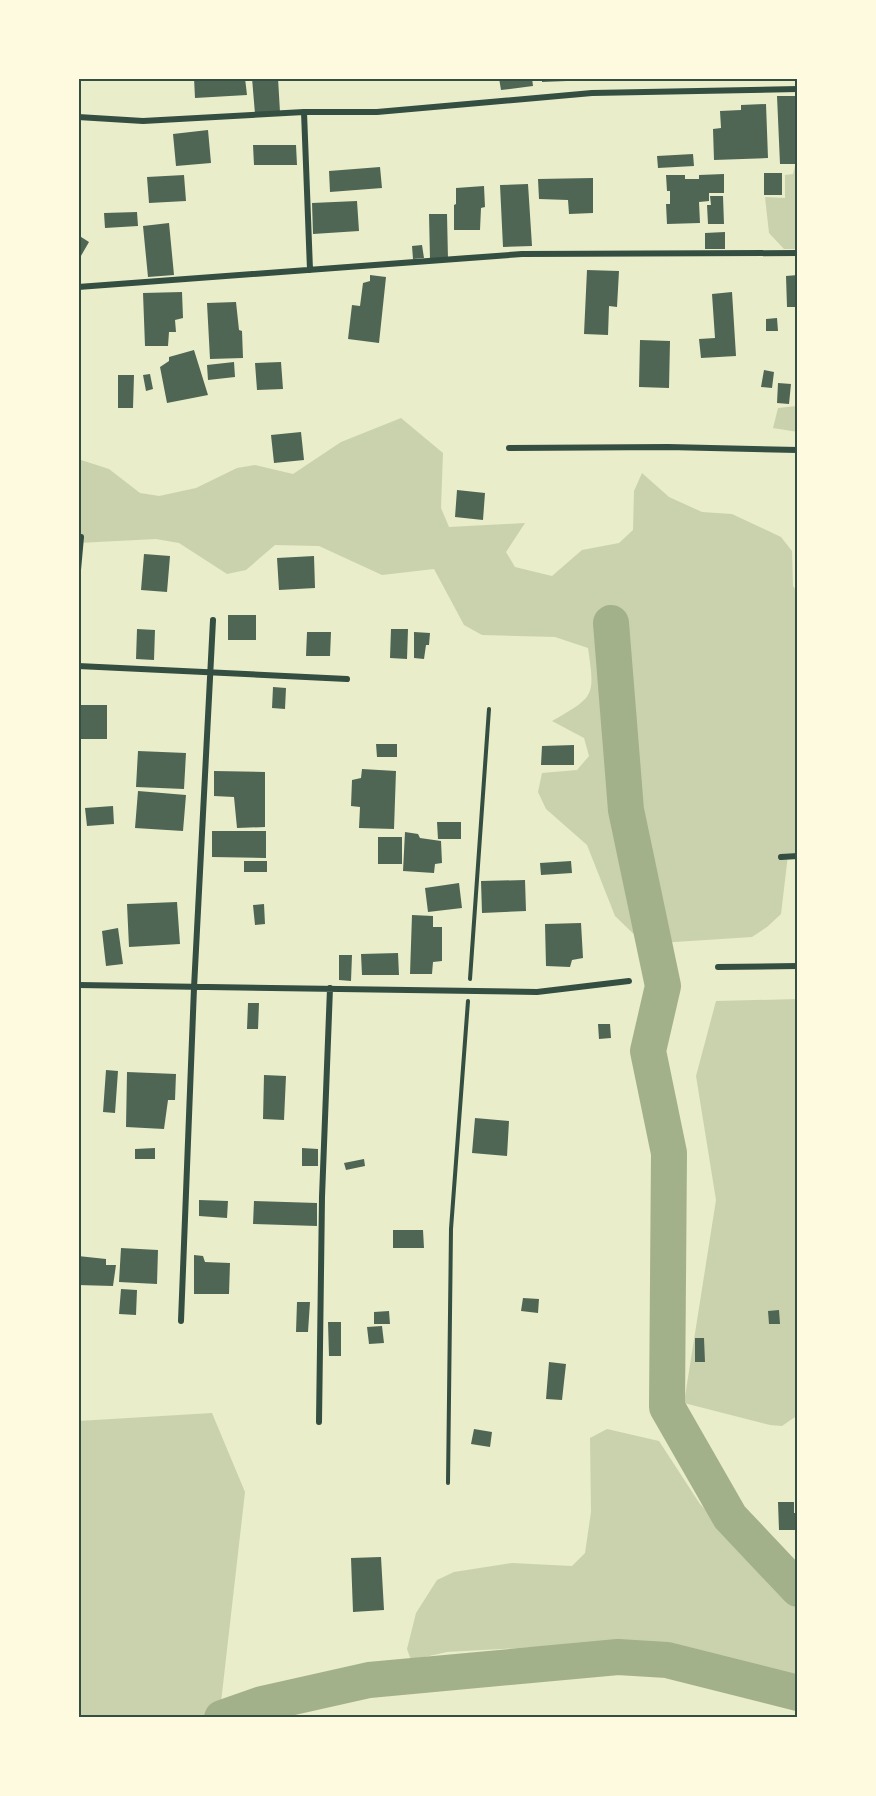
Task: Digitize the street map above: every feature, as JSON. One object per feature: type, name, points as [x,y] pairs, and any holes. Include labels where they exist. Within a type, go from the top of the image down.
[{"type":"street","points":[[78,117],[143,121],[304,112],[377,112],[592,93],[798,89]]},
{"type":"street","points":[[304,112],[310,270]]},
{"type":"street","points":[[78,287],[522,254],[798,253]]},
{"type":"street","points":[[509,448],[668,447],[798,450]]},
{"type":"street","points":[[78,570],[81,537]]},
{"type":"street","points":[[181,1321],[194,988],[213,620]]},
{"type":"street","points":[[78,666],[347,679]]},
{"type":"street","points":[[781,857],[798,856]]},
{"type":"street","points":[[718,967],[798,966]]},
{"type":"street","points":[[78,985],[537,992],[629,981]]},
{"type":"street","points":[[319,1422],[322,1197],[330,988]]},
{"type":"path","points":[[448,1483],[451,1229],[489,709]]},
{"type":"green space","points":[[795,166],[798,166],[798,249],[784,249],[769,233],[765,197],[785,198],[785,175],[793,174]]},
{"type":"green space","points":[[798,404],[798,432],[773,428],[778,408]]},
{"type":"green space","points":[[401,418],[443,453],[441,508],[449,527],[525,523],[506,552],[515,567],[552,576],[582,550],[619,543],[633,530],[634,491],[642,473],[669,497],[702,512],[732,514],[781,537],[792,551],[793,586],[798,593],[798,854],[788,855],[781,914],[767,927],[752,937],[644,944],[615,916],[587,845],[546,809],[538,792],[542,773],[577,770],[589,756],[584,738],[552,721],[577,706],[589,694],[591,677],[588,648],[555,637],[482,635],[464,625],[434,569],[382,575],[319,546],[275,545],[246,570],[227,574],[179,543],[156,539],[78,543],[78,459],[109,469],[140,493],[159,496],[196,488],[237,468],[255,465],[293,474],[341,442]]},
{"type":"green space","points":[[798,999],[798,1415],[782,1426],[684,1403],[716,1200],[696,1076],[716,1001]]},
{"type":"green space","points":[[212,1413],[245,1492],[220,1711],[200,1718],[78,1718],[78,1421]]},
{"type":"green space","points":[[607,1429],[659,1441],[700,1504],[798,1604],[798,1679],[671,1646],[627,1642],[447,1652],[411,1660],[407,1649],[416,1613],[437,1580],[454,1572],[512,1563],[572,1566],[585,1553],[591,1512],[590,1438]]},
{"type":"building","points":[[194,78],[245,78],[247,95],[195,98]]},
{"type":"building","points":[[252,78],[278,78],[280,112],[255,114]]},
{"type":"building","points":[[499,78],[532,78],[533,86],[501,90]]},
{"type":"building","points":[[542,78],[592,78],[592,80],[542,82]]},
{"type":"building","points":[[777,96],[798,96],[798,164],[780,164]]},
{"type":"building","points":[[766,104],[768,158],[714,160],[713,129],[721,128],[720,111],[741,110],[741,105]]},
{"type":"building","points":[[208,130],[211,163],[176,166],[173,134]]},
{"type":"building","points":[[253,145],[296,145],[297,165],[254,165]]},
{"type":"building","points":[[693,154],[694,166],[658,168],[657,156]]},
{"type":"building","points":[[380,167],[382,188],[330,192],[329,171]]},
{"type":"building","points":[[764,173],[782,173],[782,195],[764,195]]},
{"type":"building","points":[[724,174],[724,193],[709,193],[709,201],[699,202],[700,223],[667,224],[666,204],[670,204],[670,191],[667,191],[666,175],[685,175],[685,179],[699,179],[699,175]]},
{"type":"building","points":[[184,175],[186,201],[149,203],[147,177]]},
{"type":"building","points":[[593,178],[593,213],[569,214],[568,200],[539,199],[538,179]]},
{"type":"building","points":[[528,184],[532,246],[503,247],[500,185]]},
{"type":"building","points":[[484,186],[485,207],[481,208],[480,230],[454,230],[456,188]]},
{"type":"building","points":[[710,196],[723,196],[724,224],[708,224],[707,205],[711,205]]},
{"type":"building","points":[[357,201],[359,231],[313,234],[312,203]]},
{"type":"building","points":[[137,212],[138,226],[105,228],[104,213]]},
{"type":"building","points":[[429,214],[447,214],[448,259],[430,259]]},
{"type":"building","points":[[169,223],[174,275],[148,277],[143,226]]},
{"type":"building","points":[[725,232],[725,249],[705,249],[705,233]]},
{"type":"building","points":[[78,235],[89,242],[78,261]]},
{"type":"building","points":[[422,245],[424,258],[413,259],[412,246]]},
{"type":"building","points":[[587,270],[619,271],[617,307],[609,306],[608,335],[584,334]]},
{"type":"building","points":[[370,275],[386,277],[379,343],[348,339],[352,305],[360,306],[363,283],[370,281]]},
{"type":"building","points":[[798,275],[798,307],[787,307],[786,276]]},
{"type":"building","points":[[182,292],[183,318],[175,320],[176,332],[169,332],[168,346],[145,346],[143,293]]},
{"type":"building","points":[[732,292],[736,356],[701,358],[699,339],[715,338],[712,294]]},
{"type":"building","points":[[236,302],[239,330],[242,331],[243,358],[210,359],[207,303]]},
{"type":"building","points":[[777,318],[778,331],[766,331],[766,319]]},
{"type":"building","points":[[640,340],[670,341],[669,388],[639,387]]},
{"type":"building","points":[[194,350],[208,395],[167,403],[160,367],[169,361],[169,357]]},
{"type":"building","points":[[234,362],[235,377],[208,380],[207,365]]},
{"type":"building","points":[[281,362],[283,389],[257,390],[255,363]]},
{"type":"building","points":[[764,370],[774,372],[772,388],[761,387]]},
{"type":"building","points":[[150,374],[153,389],[146,391],[143,375]]},
{"type":"building","points":[[118,375],[134,375],[133,408],[118,408]]},
{"type":"building","points":[[778,383],[791,384],[789,404],[777,403]]},
{"type":"building","points":[[301,432],[304,460],[274,463],[271,435]]},
{"type":"building","points":[[457,490],[485,493],[483,520],[455,517]]},
{"type":"building","points":[[144,554],[170,556],[167,592],[141,590]]},
{"type":"building","points":[[314,556],[315,588],[279,590],[277,558]]},
{"type":"building","points":[[228,615],[256,615],[256,640],[228,640]]},
{"type":"building","points":[[137,629],[155,630],[154,660],[136,659]]},
{"type":"building","points":[[391,629],[408,629],[407,659],[390,658]]},
{"type":"building","points":[[307,632],[331,632],[330,656],[306,656]]},
{"type":"building","points":[[414,632],[430,633],[424,659],[414,658]]},
{"type":"building","points":[[273,687],[286,688],[285,709],[272,708]]},
{"type":"building","points":[[80,705],[107,705],[107,739],[80,739]]},
{"type":"building","points":[[376,744],[397,744],[397,757],[377,757]]},
{"type":"building","points":[[574,745],[574,765],[541,765],[542,746]]},
{"type":"building","points":[[138,751],[186,753],[184,789],[136,787]]},
{"type":"building","points":[[362,769],[396,771],[394,829],[359,828],[360,807],[351,806],[352,780],[361,778]]},
{"type":"building","points":[[214,771],[265,772],[265,827],[237,828],[234,797],[214,796]]},
{"type":"building","points":[[138,791],[186,795],[183,831],[135,828]]},
{"type":"building","points":[[113,806],[114,824],[87,826],[85,808]]},
{"type":"building","points":[[437,822],[461,822],[461,839],[438,839]]},
{"type":"building","points":[[212,831],[266,831],[266,858],[212,857]]},
{"type":"building","points":[[405,832],[418,834],[420,838],[441,841],[442,863],[435,864],[434,873],[403,871]]},
{"type":"building","points":[[378,837],[402,837],[402,864],[378,864]]},
{"type":"building","points":[[244,861],[267,861],[267,872],[244,872]]},
{"type":"building","points":[[571,861],[572,873],[541,875],[540,863]]},
{"type":"building","points":[[525,880],[526,911],[482,913],[481,881]]},
{"type":"building","points":[[459,883],[462,908],[428,912],[425,888]]},
{"type":"building","points":[[177,902],[180,944],[129,947],[127,904]]},
{"type":"building","points":[[264,904],[265,924],[255,925],[253,905]]},
{"type":"building","points":[[412,915],[433,916],[433,927],[442,927],[442,961],[433,962],[432,974],[410,974]]},
{"type":"building","points":[[581,923],[583,958],[572,960],[570,967],[546,966],[545,924]]},
{"type":"building","points":[[118,928],[123,964],[106,966],[102,931]]},
{"type":"building","points":[[398,953],[399,975],[362,975],[361,954]]},
{"type":"building","points":[[339,955],[352,955],[351,981],[339,980]]},
{"type":"building","points":[[248,1003],[259,1003],[258,1029],[247,1029]]},
{"type":"building","points":[[598,1024],[610,1024],[611,1038],[599,1039]]},
{"type":"building","points":[[106,1070],[118,1071],[115,1113],[103,1112]]},
{"type":"building","points":[[127,1072],[176,1074],[175,1100],[168,1100],[164,1129],[126,1127]]},
{"type":"building","points":[[264,1075],[286,1076],[284,1120],[263,1119]]},
{"type":"building","points":[[475,1118],[509,1121],[507,1156],[472,1153]]},
{"type":"building","points":[[155,1148],[155,1159],[135,1159],[135,1149]]},
{"type":"building","points":[[302,1148],[318,1149],[318,1166],[302,1166]]},
{"type":"building","points":[[364,1159],[365,1166],[346,1170],[344,1163]]},
{"type":"building","points":[[199,1200],[228,1201],[227,1218],[199,1216]]},
{"type":"building","points":[[254,1201],[317,1203],[317,1226],[253,1224]]},
{"type":"building","points":[[393,1230],[423,1230],[424,1248],[393,1248]]},
{"type":"building","points":[[121,1248],[158,1250],[157,1284],[119,1282]]},
{"type":"building","points":[[194,1255],[203,1256],[205,1262],[230,1263],[229,1294],[194,1294]]},
{"type":"building","points":[[78,1256],[106,1259],[106,1265],[116,1265],[113,1286],[78,1285]]},
{"type":"building","points":[[121,1289],[137,1290],[136,1315],[119,1314]]},
{"type":"building","points":[[523,1298],[539,1299],[538,1313],[521,1311]]},
{"type":"building","points":[[297,1302],[310,1302],[308,1332],[296,1332]]},
{"type":"building","points":[[779,1310],[780,1324],[769,1324],[768,1311]]},
{"type":"building","points":[[389,1311],[390,1324],[374,1324],[374,1312]]},
{"type":"building","points":[[328,1322],[341,1322],[341,1356],[329,1356]]},
{"type":"building","points":[[382,1326],[384,1343],[369,1344],[367,1327]]},
{"type":"building","points":[[695,1338],[704,1338],[705,1362],[695,1362]]},
{"type":"building","points":[[549,1362],[566,1364],[562,1400],[546,1399]]},
{"type":"building","points":[[474,1429],[492,1432],[490,1447],[471,1444]]},
{"type":"building","points":[[778,1502],[794,1502],[794,1513],[798,1513],[798,1530],[779,1530]]},
{"type":"building","points":[[381,1557],[384,1610],[353,1612],[351,1558]]},
{"type":"waterway","points":[[611,623],[626,810],[663,986],[648,1051],[669,1153],[667,1407],[730,1517],[798,1589]]},
{"type":"waterway","points":[[222,1718],[262,1704],[369,1680],[618,1657],[667,1660],[798,1693]]}]
